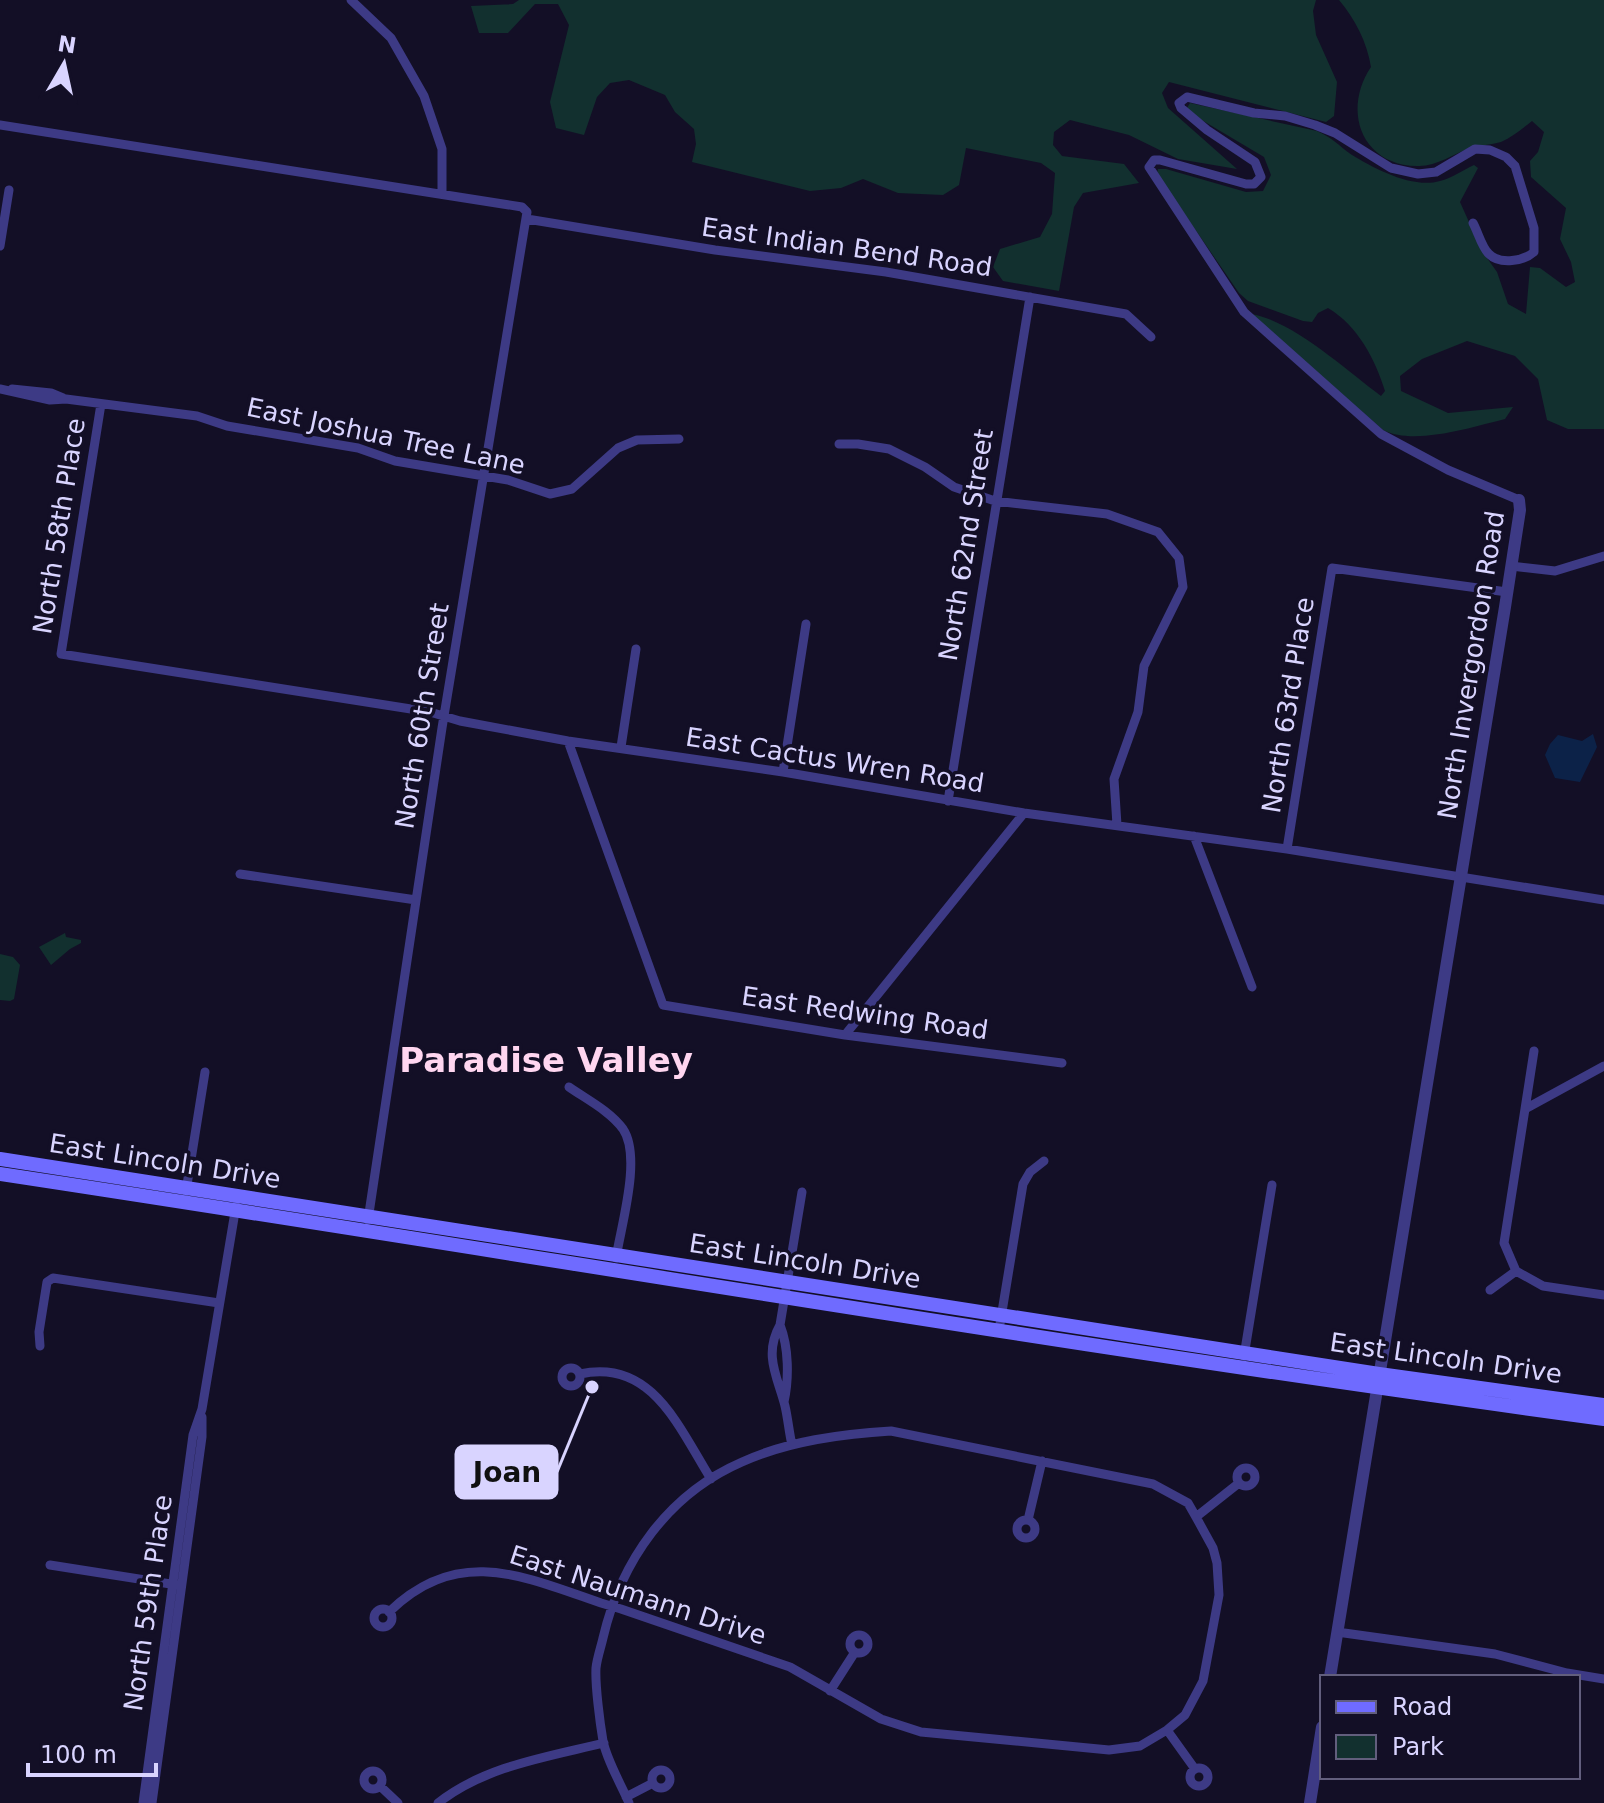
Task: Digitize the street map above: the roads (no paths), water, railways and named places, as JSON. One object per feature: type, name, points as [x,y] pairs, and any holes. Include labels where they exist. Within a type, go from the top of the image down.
[{"type":"main road","name":"East Lincoln Drive","points":[[0,1159],[185,1195],[1377,1381],[1525,1401],[1604,1405]]},
{"type":"main road","name":"East Lincoln Drive","points":[[0,1174],[185,1195]]},
{"type":"main road","name":"East Lincoln Drive","points":[[1525,1401],[1604,1419]]},
{"type":"street","points":[[351,0],[391,38],[424,96],[442,149],[442,194]]},
{"type":"street","name":"North Invergordon Road","points":[[1330,1675],[1507,592],[1519,500],[1448,470],[1381,434],[1244,312],[1149,167],[1154,160],[1160,160],[1246,184],[1254,184],[1261,177],[1255,162],[1207,130],[1181,108],[1179,103],[1187,97],[1315,125],[1335,133],[1391,168],[1418,174],[1436,172],[1475,149],[1490,150],[1506,157],[1515,166],[1534,228],[1534,252],[1528,257],[1500,260],[1488,254],[1473,223]]},
{"type":"street","name":"East Indian Bend Road","points":[[0,125],[522,207],[526,214],[715,250],[886,272],[1126,314],[1151,337]]},
{"type":"street","points":[[0,246],[9,190]]},
{"type":"street","name":"North 60th Street","points":[[367,1224],[444,716],[526,214]]},
{"type":"street","name":"North 62nd Street","points":[[948,801],[1030,297]]},
{"type":"street","name":"East Joshua Tree Lane","points":[[3,390],[21,388],[66,399],[197,416],[227,426],[358,448],[395,461],[508,480],[538,491],[561,493],[581,483],[618,448],[637,440],[679,439]]},
{"type":"street","name":"North 58th Place","points":[[61,654],[101,404]]},
{"type":"street","points":[[839,444],[889,449],[925,467],[954,487],[995,501],[1107,514],[1158,532],[1179,558],[1183,587],[1144,666],[1138,712],[1114,779],[1117,825]]},
{"type":"street","points":[[1511,566],[1555,571],[1604,556]]},
{"type":"street","name":"North 63rd Place","points":[[1287,849],[1332,568],[1507,592]]},
{"type":"street","points":[[783,772],[806,624]]},
{"type":"street","points":[[621,747],[636,649]]},
{"type":"street","name":"East Cactus Wren Road","points":[[61,654],[444,716],[568,741],[1604,900]]},
{"type":"street","name":"East Redwing Road","points":[[568,741],[663,1005],[845,1035],[1062,1063]]},
{"type":"street","points":[[845,1035],[1024,813]]},
{"type":"street","points":[[1194,836],[1252,987]]},
{"type":"street","points":[[240,874],[416,900]]},
{"type":"street","points":[[1534,1051],[1504,1243],[1516,1271],[1543,1286],[1604,1295]]},
{"type":"street","points":[[1525,1109],[1604,1066]]},
{"type":"street","points":[[185,1195],[205,1072]]},
{"type":"street","points":[[569,1087],[613,1119],[623,1130],[631,1153],[615,1263]]},
{"type":"street","points":[[1001,1323],[1023,1184],[1030,1172],[1044,1161]]},
{"type":"street","points":[[1243,1360],[1272,1185]]},
{"type":"street","points":[[792,1445],[784,1402],[775,1381],[773,1359],[774,1337],[780,1325],[802,1192]]},
{"type":"street","name":"North 59th Place","points":[[152,1803],[193,1435],[202,1409],[237,1203]]},
{"type":"street","points":[[1490,1290],[1516,1271]]},
{"type":"street","points":[[40,1346],[39,1332],[47,1282],[53,1278],[219,1303]]},
{"type":"street","points":[[580,1374],[614,1371],[648,1387],[666,1408],[711,1479]]},
{"type":"street","points":[[653,1783],[628,1800],[604,1743],[596,1668],[611,1606],[624,1575],[653,1530],[670,1511],[711,1479],[739,1463],[792,1445],[857,1433],[891,1431],[1153,1484],[1188,1503],[1213,1548],[1219,1595],[1203,1681],[1185,1715],[1167,1730],[1195,1769]]},
{"type":"street","points":[[1028,1520],[1042,1461]]},
{"type":"street","points":[[1196,1517],[1239,1483]]},
{"type":"street","points":[[50,1565],[177,1585]]},
{"type":"street","name":"East Naumann Drive","points":[[389,1612],[416,1589],[459,1572],[479,1570],[524,1576],[790,1667],[881,1719],[921,1732],[1109,1750],[1140,1746],[1167,1730]]},
{"type":"street","name":"North 59th Place","points":[[143,1803],[177,1585]]},
{"type":"street","points":[[1337,1632],[1495,1654],[1579,1675]]},
{"type":"street","points":[[830,1691],[855,1652]]},
{"type":"street","points":[[1580,1675],[1604,1679]]},
{"type":"street","points":[[1310,1803],[1320,1740]]},
{"type":"street","points":[[438,1803],[458,1787],[492,1772],[604,1743]]},
{"type":"street","points":[[380,1786],[398,1803]]},
{"type":"water","points":[[1593,734],[1597,747],[1580,782],[1555,778],[1545,755],[1550,744],[1558,735],[1582,741]]},
{"type":"place","name":"Joan","points":[[592,1387]]},
{"type":"district","name":"Paradise Valley","points":[[546,1060]]}]
